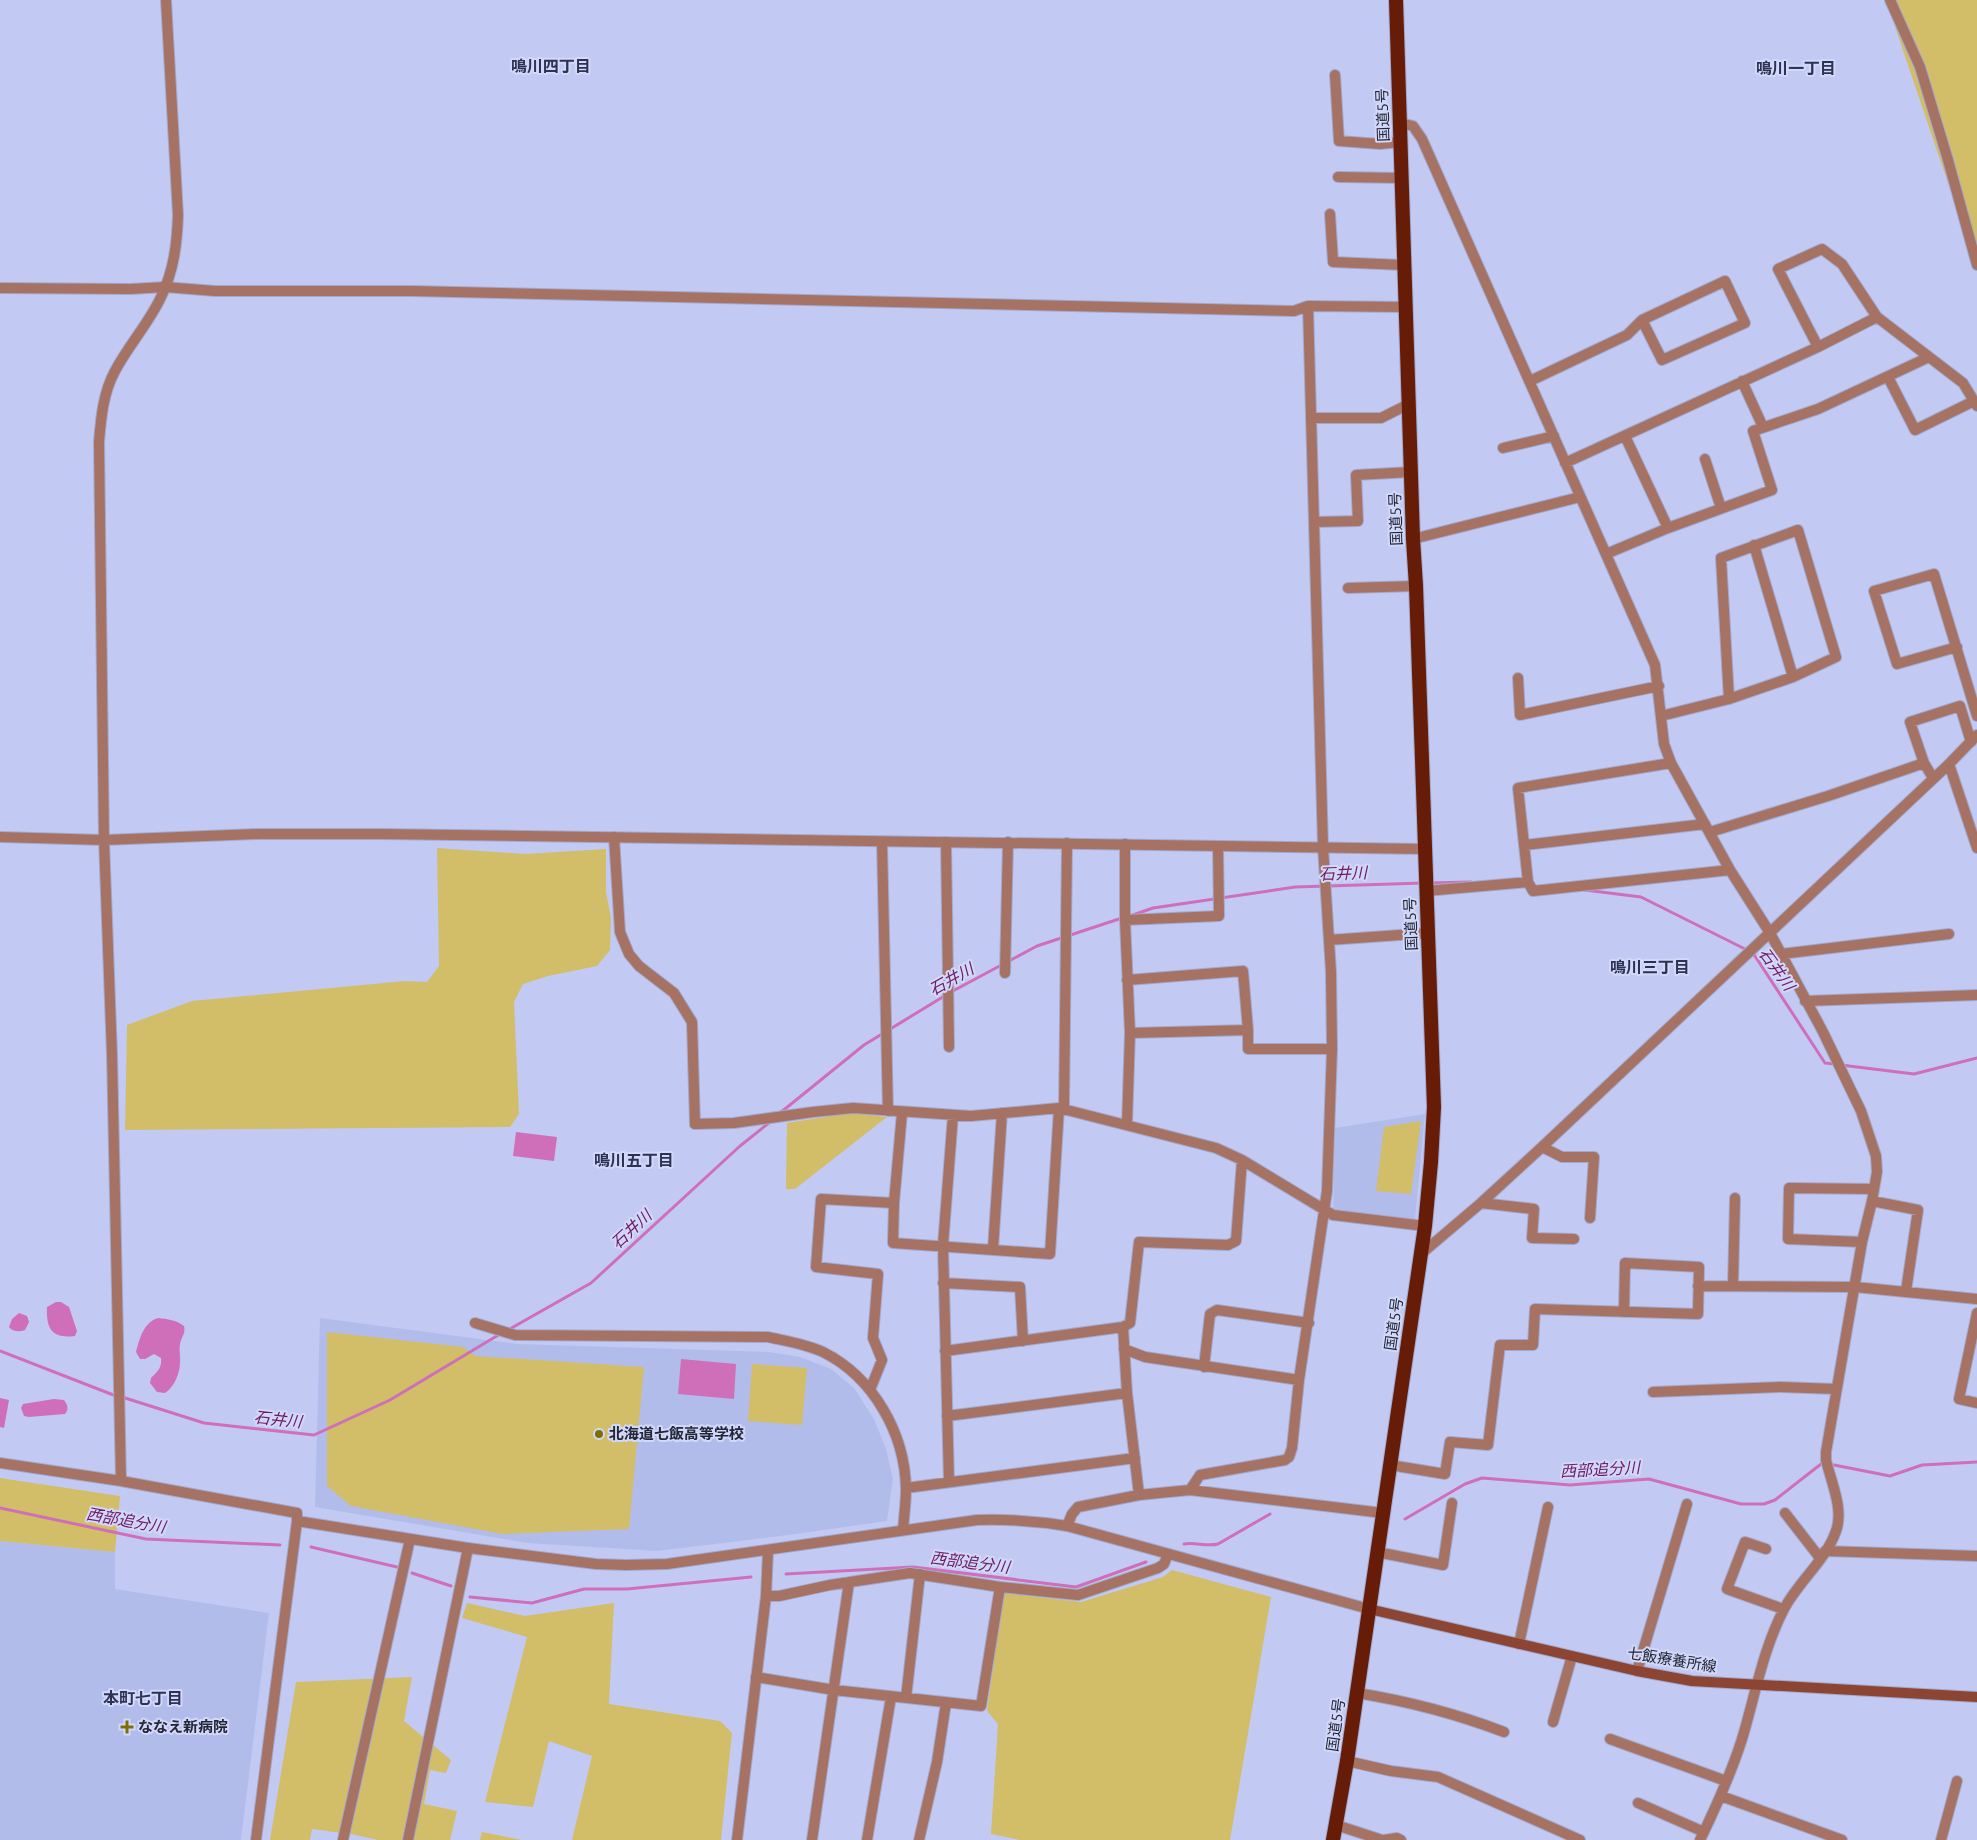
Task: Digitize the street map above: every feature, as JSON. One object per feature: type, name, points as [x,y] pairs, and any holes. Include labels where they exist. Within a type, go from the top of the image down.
[{"type":"highway","name":"国道5号","points":[[1334,1840],[1425,1226],[1434,1107],[1396,0]]},
{"type":"main road","name":"七飯療養所線","points":[[1369,1609],[1637,1671],[1692,1680],[1758,1686],[1977,1697]]},
{"type":"street","points":[[120,1481],[112,1055],[104,840],[99,442],[102,410],[114,372],[144,325],[165,287],[177,247],[178,215],[166,0]]},
{"type":"street","points":[[1890,0],[1920,67],[1977,265]]},
{"type":"street","points":[[1335,75],[1340,142],[1380,144],[1401,142]]},
{"type":"street","points":[[1400,122],[1413,126],[1422,139],[1655,665],[1664,744],[1671,763],[1730,870],[1770,933],[1823,1032],[1861,1111],[1876,1156],[1874,1189],[1862,1242],[1836,1389],[1826,1460],[1839,1513],[1836,1530],[1822,1555],[1783,1610],[1765,1656],[1742,1741],[1721,1796],[1702,1836],[1638,1803]]},
{"type":"street","points":[[1338,178],[1402,178]]},
{"type":"street","points":[[1330,214],[1334,262],[1404,265]]},
{"type":"street","points":[[1818,348],[1778,269],[1822,249],[1842,264],[1877,317],[1963,383],[1975,403],[1915,430],[1888,377]]},
{"type":"street","points":[[1530,381],[1627,335],[1642,320],[1725,281],[1745,323],[1662,360],[1642,320]]},
{"type":"street","points":[[0,288],[131,289],[165,287],[215,291],[412,291],[1294,311],[1308,306],[1407,307]]},
{"type":"street","points":[[1190,1490],[1200,1475],[1285,1460],[1289,1457],[1292,1448],[1299,1380],[1309,1323],[1327,1182],[1332,1049],[1329,940],[1323,847],[1308,306]]},
{"type":"street","points":[[1565,463],[1818,348],[1877,317]]},
{"type":"street","points":[[1606,554],[1668,528],[1772,490],[1752,431],[1818,409],[1929,357]]},
{"type":"street","points":[[1742,381],[1762,427]]},
{"type":"street","points":[[1311,418],[1381,418],[1409,404]]},
{"type":"street","points":[[1503,448],[1554,436]]},
{"type":"street","points":[[1626,436],[1668,528]]},
{"type":"street","points":[[1705,460],[1721,508]]},
{"type":"street","points":[[1314,522],[1358,521],[1356,476],[1411,472]]},
{"type":"street","points":[[1413,538],[1580,497]]},
{"type":"street","points":[[1661,716],[1729,698],[1793,677],[1836,657],[1798,530],[1721,558],[1729,698]]},
{"type":"street","points":[[1754,545],[1793,677]]},
{"type":"street","points":[[1957,647],[1897,664],[1874,591],[1934,574],[1957,647],[1977,716]]},
{"type":"street","points":[[1348,588],[1416,586]]},
{"type":"street","points":[[1518,678],[1520,715],[1658,686]]},
{"type":"street","points":[[1421,1254],[1481,1204],[1949,764],[1974,738],[1960,706],[1910,722],[1924,763],[1933,778]]},
{"type":"street","points":[[1671,763],[1518,788],[1528,882],[1533,891],[1730,870]]},
{"type":"street","points":[[1525,845],[1708,828],[1828,796],[1924,763]]},
{"type":"street","points":[[1949,764],[1977,848]]},
{"type":"street","points":[[0,837],[104,840],[278,834],[1008,842],[1426,849]]},
{"type":"street","points":[[614,837],[620,932],[624,944],[629,954],[640,966],[674,993],[692,1022],[695,1124],[734,1123],[853,1108],[953,1116],[1062,1109],[1128,1124],[1216,1148],[1242,1160],[1299,1193],[1324,1212],[1332,1215],[1425,1226]]},
{"type":"street","points":[[882,842],[888,1112]]},
{"type":"street","points":[[946,842],[949,1047]]},
{"type":"street","points":[[1005,973],[1008,842]]},
{"type":"street","points":[[902,1113],[894,1204],[893,1242],[993,1248],[1050,1254],[1062,1109],[1067,843]]},
{"type":"street","points":[[1125,844],[1125,920],[1130,1033],[1128,1124]]},
{"type":"street","points":[[1125,920],[1219,916],[1218,846]]},
{"type":"street","points":[[1426,891],[1528,882]]},
{"type":"street","points":[[1329,940],[1428,934]]},
{"type":"street","points":[[1781,954],[1949,934]]},
{"type":"street","points":[[1127,980],[1243,972],[1248,1049],[1332,1049]]},
{"type":"street","points":[[1805,1001],[1977,995]]},
{"type":"street","points":[[1130,1033],[1248,1030]]},
{"type":"street","points":[[993,1248],[1002,1113]]},
{"type":"street","points":[[949,1482],[943,1245],[953,1116]]},
{"type":"street","points":[[1542,1147],[1562,1157],[1594,1157],[1590,1218]]},
{"type":"street","points":[[945,1351],[1124,1327],[1130,1323],[1139,1242],[1228,1246],[1236,1241],[1242,1160]]},
{"type":"street","points":[[1862,1242],[1788,1239],[1789,1188],[1874,1189]]},
{"type":"street","points":[[1733,1286],[1735,1198]]},
{"type":"street","points":[[870,1390],[882,1360],[874,1338],[878,1274],[816,1267],[821,1199],[894,1204]]},
{"type":"street","points":[[1872,1201],[1918,1210],[1906,1292]]},
{"type":"street","points":[[1481,1204],[1534,1209],[1532,1238],[1574,1240]]},
{"type":"street","points":[[1390,1466],[1445,1474],[1450,1442],[1488,1445],[1500,1345],[1533,1345],[1535,1309],[1624,1312],[1698,1314],[1699,1267],[1625,1263],[1624,1312]]},
{"type":"street","points":[[943,1284],[1020,1286],[1023,1341]]},
{"type":"street","points":[[1698,1286],[1855,1287],[1977,1299]]},
{"type":"street","points":[[1204,1367],[1210,1314],[1217,1310],[1309,1323]]},
{"type":"street","points":[[1977,1313],[1959,1399],[1977,1403]]},
{"type":"street","points":[[475,1324],[514,1335],[768,1337],[796,1343],[822,1352],[840,1362],[870,1390],[891,1425],[900,1450],[906,1488],[903,1530]]},
{"type":"street","points":[[1124,1327],[1127,1393],[1139,1495]]},
{"type":"street","points":[[1124,1350],[1145,1357],[1299,1380]]},
{"type":"street","points":[[1653,1392],[1780,1388],[1836,1389]]},
{"type":"street","points":[[946,1416],[1127,1393]]},
{"type":"street","points":[[906,1488],[1135,1458]]},
{"type":"street","points":[[0,1463],[120,1481],[297,1513],[256,1840]]},
{"type":"street","points":[[1068,1526],[1072,1514],[1078,1507],[1139,1495],[1190,1490],[1383,1514]]},
{"type":"street","points":[[1377,1552],[1443,1565],[1452,1503]]},
{"type":"street","points":[[1637,1671],[1687,1504]]},
{"type":"street","points":[[1520,1644],[1548,1507]]},
{"type":"street","points":[[1785,1513],[1822,1555],[1977,1556]]},
{"type":"street","points":[[297,1521],[468,1548],[596,1564],[626,1565],[667,1564],[977,1520],[1013,1519],[1068,1526],[1369,1609]]},
{"type":"street","points":[[342,1840],[410,1539]]},
{"type":"street","points":[[1766,1549],[1745,1542],[1727,1589],[1783,1610]]},
{"type":"street","points":[[408,1840],[468,1548]]},
{"type":"street","points":[[737,1840],[766,1596],[768,1551]]},
{"type":"street","points":[[766,1596],[780,1596],[849,1582],[910,1573],[1000,1587],[1078,1595],[1158,1568],[1164,1564],[1168,1554]]},
{"type":"street","points":[[906,1698],[920,1574]]},
{"type":"street","points":[[812,1840],[849,1582]]},
{"type":"street","points":[[756,1678],[834,1690],[981,1706],[1000,1587]]},
{"type":"street","points":[[1553,1722],[1572,1656]]},
{"type":"street","points":[[1357,1693],[1473,1720],[1504,1732]]},
{"type":"street","points":[[867,1840],[892,1697]]},
{"type":"street","points":[[919,1840],[937,1762],[946,1703]]},
{"type":"street","points":[[1610,1739],[1726,1781]]},
{"type":"street","points":[[1347,1761],[1391,1771],[1438,1777],[1580,1840]]},
{"type":"street","points":[[1941,1840],[1957,1781]]},
{"type":"street","points":[[1721,1796],[1842,1840]]},
{"type":"street","points":[[1336,1825],[1383,1840],[1397,1838],[1401,1840]]},
{"type":"shaded area","points":[[1886,0],[1977,0],[1977,269]]},
{"type":"shaded area","points":[[437,848],[525,854],[606,849],[606,892],[611,918],[610,950],[597,966],[548,976],[523,984],[514,1002],[519,1114],[510,1127],[125,1130],[127,1025],[192,1001],[405,981],[427,982],[439,966]]},
{"type":"shaded area","points":[[850,1113],[887,1117],[795,1189],[786,1189],[787,1123]]},
{"type":"shaded area","points":[[1425,1114],[1415,1219],[1333,1211],[1335,1128]]},
{"type":"shaded area","points":[[1421,1121],[1411,1194],[1376,1191],[1384,1127]]},
{"type":"shaded area","points":[[516,1132],[557,1137],[554,1161],[513,1156]]},
{"type":"shaded area","points":[[56,1302],[61,1302],[69,1307],[77,1331],[75,1336],[61,1336],[49,1327],[47,1307]]},
{"type":"shaded area","points":[[19,1313],[27,1316],[29,1322],[25,1330],[12,1330],[9,1327],[12,1319]]},
{"type":"shaded area","points":[[158,1318],[169,1319],[184,1326],[180,1346],[179,1372],[175,1382],[165,1393],[157,1392],[150,1383],[151,1378],[160,1367],[161,1358],[154,1354],[145,1359],[140,1359],[136,1352],[146,1327]]},
{"type":"shaded area","name":"北海道七飯高等学校","points":[[320,1318],[518,1344],[769,1352],[800,1357],[831,1369],[854,1388],[874,1419],[886,1449],[893,1479],[887,1521],[657,1551],[528,1543],[315,1507]]},
{"type":"shaded area","points":[[327,1332],[463,1347],[476,1356],[644,1367],[629,1529],[502,1534],[351,1506],[327,1486]]},
{"type":"shaded area","points":[[681,1359],[736,1364],[734,1399],[678,1394]]},
{"type":"shaded area","points":[[752,1364],[807,1368],[802,1425],[748,1421]]},
{"type":"shaded area","points":[[0,1398],[9,1400],[4,1428],[0,1427]]},
{"type":"shaded area","points":[[54,1399],[64,1400],[68,1407],[65,1414],[24,1416],[21,1408],[23,1404]]},
{"type":"shaded area","points":[[0,1478],[120,1496],[115,1552],[0,1541]]},
{"type":"shaded area","name":"ななえ新病院","points":[[0,1541],[115,1552],[115,1589],[269,1613],[241,1840],[0,1840]]},
{"type":"shaded area","points":[[1172,1570],[1271,1597],[1230,1840],[1020,1840],[991,1834],[998,1724],[987,1711],[1003,1593],[1081,1602],[1163,1577]]},
{"type":"shaded area","points":[[467,1603],[525,1616],[614,1603],[609,1704],[720,1721],[732,1733],[721,1840],[572,1840],[592,1756],[549,1741],[533,1807],[485,1802],[527,1637],[462,1618]]},
{"type":"shaded area","points":[[412,1677],[404,1721],[451,1760],[446,1773],[430,1770],[424,1804],[457,1811],[450,1840],[378,1840],[312,1829],[310,1840],[270,1840],[296,1682]]},
{"type":"shaded area","points":[[482,1832],[522,1840],[480,1840]]},
{"type":"waterway","name":"石井川","points":[[1430,883],[1471,882]]},
{"type":"waterway","name":"石井川","points":[[1130,916],[1153,908],[1295,887],[1424,883]]},
{"type":"waterway","name":"石井川","points":[[1585,890],[1641,897],[1753,953],[1825,1063],[1835,1064]]},
{"type":"waterway","name":"石井川","points":[[951,992],[1037,946],[1122,918]]},
{"type":"waterway","name":"石井川","points":[[780,1113],[864,1045],[946,995]]},
{"type":"waterway","name":"石井川","points":[[1841,1065],[1914,1074],[1977,1058]]},
{"type":"waterway","name":"石井川","points":[[508,1330],[591,1283],[740,1146],[770,1122]]},
{"type":"waterway","name":"石井川","points":[[122,1397],[204,1423],[314,1435],[390,1400],[500,1334]]},
{"type":"waterway","name":"石井川","points":[[0,1351],[116,1396]]},
{"type":"waterway","name":"西部追分川","points":[[1834,1465],[1890,1476],[1922,1465],[1977,1462]]},
{"type":"waterway","name":"西部追分川","points":[[1405,1519],[1465,1484],[1482,1478],[1570,1485],[1649,1479],[1741,1504],[1764,1504],[1775,1500],[1821,1464]]},
{"type":"waterway","name":"西部追分川","points":[[0,1508],[146,1539],[280,1545]]},
{"type":"waterway","name":"西部追分川","points":[[1184,1544],[1218,1544],[1270,1514]]},
{"type":"waterway","name":"西部追分川","points":[[311,1547],[397,1567]]},
{"type":"waterway","name":"西部追分川","points":[[786,1574],[913,1567],[1076,1587],[1146,1562]]},
{"type":"waterway","name":"西部追分川","points":[[412,1573],[451,1586]]},
{"type":"waterway","name":"西部追分川","points":[[470,1597],[532,1603],[584,1589],[627,1589],[751,1577]]},
{"type":"place","name":"北海道七飯高等学校","points":[[599,1434]]},
{"type":"place","name":"ななえ新病院","points":[[127,1727]]},
{"type":"district","name":"鳴川四丁目","points":[[551,66]]},
{"type":"district","name":"鳴川一丁目","points":[[1796,68]]},
{"type":"district","name":"鳴川三丁目","points":[[1650,967]]},
{"type":"district","name":"鳴川五丁目","points":[[634,1160]]},
{"type":"district","name":"本町七丁目","points":[[143,1698]]}]
